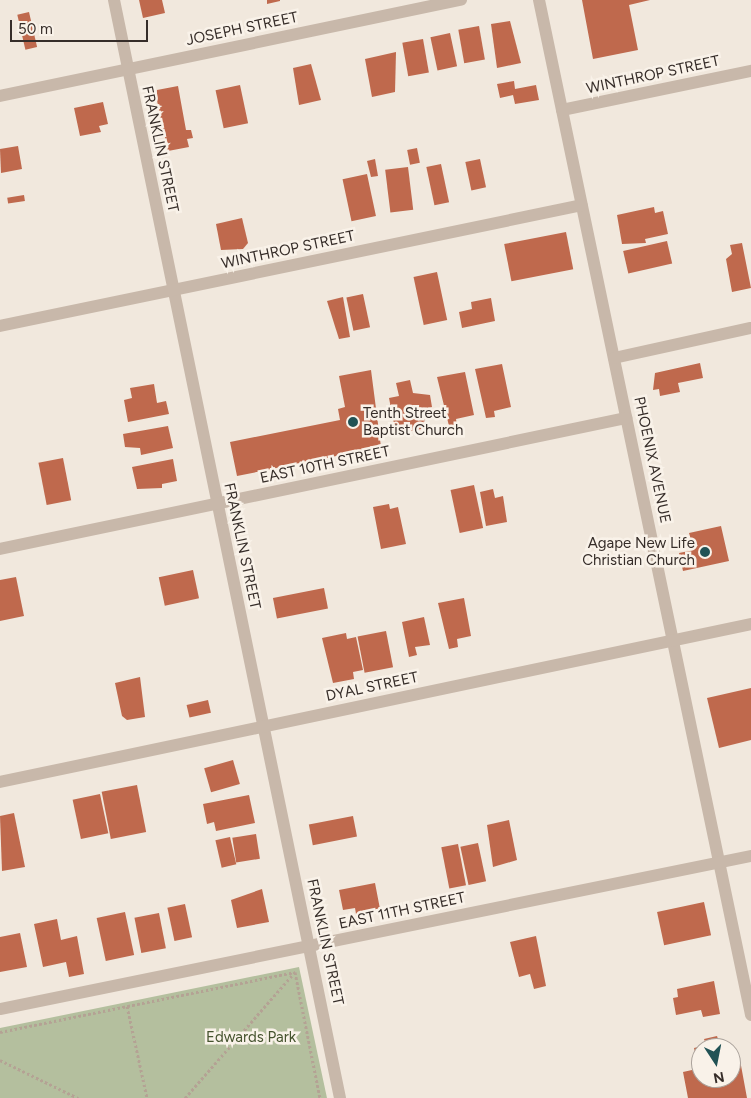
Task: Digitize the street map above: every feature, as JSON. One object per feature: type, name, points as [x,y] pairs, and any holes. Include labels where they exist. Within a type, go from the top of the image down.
[{"type":"street","name":"FRANKLIN STREET","points":[[114,0],[216,505],[340,1098]]},
{"type":"street","name":"JOSEPH STREET","points":[[0,96],[461,0]]},
{"type":"street","name":"PHOENIX AVENUE","points":[[539,0],[751,1016]]},
{"type":"street","name":"WINTHROP STREET","points":[[562,110],[751,71]]},
{"type":"street","name":"WINTHROP STREET","points":[[0,326],[582,205]]},
{"type":"street","points":[[614,358],[751,328]]},
{"type":"street","name":"EAST 10TH STREET","points":[[0,549],[626,418]]},
{"type":"street","name":"DYAL STREET","points":[[0,782],[751,624]]},
{"type":"street","name":"EAST 11TH STREET","points":[[0,1009],[751,856]]},
{"type":"path","points":[[0,1032],[295,972]]},
{"type":"path","points":[[185,1098],[295,972]]},
{"type":"path","points":[[295,972],[320,1098]]},
{"type":"path","points":[[127,1006],[147,1098]]},
{"type":"path","points":[[0,1060],[78,1098]]},
{"type":"green space","name":"Edwards Park","points":[[299,967],[327,1098],[0,1098],[0,1028]]},
{"type":"building","points":[[139,0],[162,0],[165,13],[143,18]]},
{"type":"building","points":[[267,0],[280,0],[280,1],[267,4]]},
{"type":"building","points":[[582,0],[650,0],[629,5],[638,50],[593,59]]},
{"type":"building","points":[[29,12],[37,47],[25,50],[17,15]]},
{"type":"building","points":[[510,21],[521,63],[497,68],[491,24]]},
{"type":"building","points":[[479,26],[485,59],[464,63],[458,30]]},
{"type":"building","points":[[450,33],[457,66],[438,70],[430,37]]},
{"type":"building","points":[[423,39],[429,72],[408,76],[402,43]]},
{"type":"building","points":[[396,52],[395,92],[372,97],[365,59]]},
{"type":"building","points":[[311,64],[321,100],[299,105],[293,68]]},
{"type":"building","points":[[514,81],[515,89],[536,85],[539,100],[515,104],[513,95],[500,98],[497,84]]},
{"type":"building","points":[[240,85],[248,123],[224,128],[216,90]]},
{"type":"building","points":[[178,86],[186,130],[191,130],[193,138],[187,139],[189,147],[168,151],[156,96],[157,90]]},
{"type":"building","points":[[103,102],[108,124],[99,126],[101,132],[80,136],[74,108]]},
{"type":"building","points":[[18,146],[22,169],[1,173],[0,149]]},
{"type":"building","points":[[417,148],[420,163],[410,165],[407,150]]},
{"type":"building","points":[[375,159],[378,176],[371,177],[367,161]]},
{"type":"building","points":[[480,159],[486,187],[471,190],[465,162]]},
{"type":"building","points":[[441,164],[449,202],[434,205],[426,167]]},
{"type":"building","points":[[408,167],[413,210],[390,212],[385,170]]},
{"type":"building","points":[[367,174],[376,216],[351,221],[343,179]]},
{"type":"building","points":[[24,195],[25,201],[8,204],[7,198]]},
{"type":"building","points":[[654,207],[655,213],[663,211],[668,234],[645,239],[646,243],[622,244],[617,215]]},
{"type":"building","points":[[242,218],[248,243],[243,249],[221,250],[216,224]]},
{"type":"building","points":[[566,232],[573,269],[511,281],[504,244]]},
{"type":"building","points":[[667,241],[672,263],[628,274],[623,251]]},
{"type":"building","points":[[742,243],[751,288],[732,292],[726,259],[732,254],[730,245]]},
{"type":"building","points":[[437,272],[447,320],[424,325],[414,277]]},
{"type":"building","points":[[363,294],[370,327],[353,331],[346,298]]},
{"type":"building","points":[[343,297],[350,337],[339,339],[327,301]]},
{"type":"building","points":[[491,298],[495,321],[462,328],[459,312],[472,309],[471,302]]},
{"type":"building","points":[[700,363],[703,378],[678,383],[680,392],[660,396],[659,389],[653,390],[655,373]]},
{"type":"building","points":[[502,364],[511,407],[494,411],[495,417],[486,418],[475,369]]},
{"type":"building","name":"Tenth Street Baptist Church","points":[[371,370],[381,447],[237,476],[230,442],[340,420],[338,409],[345,407],[339,376]]},
{"type":"building","points":[[465,372],[474,415],[456,419],[457,425],[449,426],[437,377]]},
{"type":"building","points":[[410,380],[413,393],[430,395],[432,407],[422,409],[426,428],[396,434],[389,398],[399,396],[396,383]]},
{"type":"building","points":[[154,384],[157,403],[166,401],[169,414],[128,422],[124,400],[132,398],[130,388]]},
{"type":"building","points":[[168,426],[173,448],[141,455],[140,448],[125,447],[123,434]]},
{"type":"building","points":[[63,458],[71,500],[47,505],[38,463]]},
{"type":"building","points":[[173,459],[177,481],[162,484],[162,488],[137,489],[132,467]]},
{"type":"building","points":[[474,485],[483,528],[460,533],[451,490]]},
{"type":"building","points":[[493,489],[495,498],[503,496],[507,522],[486,526],[480,492]]},
{"type":"building","points":[[389,504],[390,509],[398,507],[406,544],[381,549],[373,507]]},
{"type":"building","points":[[721,526],[729,561],[683,571],[679,553],[694,550],[689,533]]},
{"type":"building","points":[[193,570],[199,598],[165,606],[159,577]]},
{"type":"building","points":[[16,577],[24,616],[0,621],[0,580]]},
{"type":"building","points":[[324,588],[328,609],[277,619],[273,598]]},
{"type":"building","points":[[464,598],[471,636],[457,639],[458,647],[449,649],[438,603]]},
{"type":"building","points":[[424,617],[430,645],[415,647],[417,655],[409,657],[402,622]]},
{"type":"building","points":[[386,631],[393,667],[365,673],[358,637]]},
{"type":"building","points":[[346,633],[347,639],[356,637],[363,670],[353,672],[354,679],[333,683],[322,638]]},
{"type":"building","points":[[140,677],[145,717],[127,720],[122,716],[115,683]]},
{"type":"building","points":[[751,688],[751,740],[719,748],[707,698]]},
{"type":"building","points":[[208,700],[211,713],[189,718],[187,705]]},
{"type":"building","points":[[233,760],[240,784],[211,792],[204,768]]},
{"type":"building","points":[[137,785],[146,832],[111,839],[102,792]]},
{"type":"building","points":[[100,794],[108,833],[81,839],[73,800]]},
{"type":"building","points":[[249,795],[255,823],[216,831],[214,822],[207,824],[203,804]]},
{"type":"building","points":[[14,813],[25,867],[2,871],[0,816]]},
{"type":"building","points":[[353,816],[357,837],[313,845],[309,825]]},
{"type":"building","points":[[509,820],[517,860],[493,867],[487,825]]},
{"type":"building","points":[[256,834],[260,859],[236,862],[232,838]]},
{"type":"building","points":[[230,837],[236,864],[222,868],[215,840]]},
{"type":"building","points":[[478,843],[486,881],[469,885],[460,847]]},
{"type":"building","points":[[458,844],[466,885],[449,888],[441,847]]},
{"type":"building","points":[[375,883],[380,909],[356,914],[355,908],[343,910],[339,890]]},
{"type":"building","points":[[262,889],[269,922],[237,928],[231,900]]},
{"type":"building","points":[[704,902],[711,935],[664,945],[657,912]]},
{"type":"building","points":[[185,904],[192,937],[174,941],[167,908]]},
{"type":"building","points":[[125,912],[134,955],[106,961],[97,918]]},
{"type":"building","points":[[159,913],[166,948],[141,953],[134,918]]},
{"type":"building","points":[[57,919],[61,940],[77,936],[84,974],[69,977],[66,962],[43,967],[34,924]]},
{"type":"building","points":[[20,933],[27,967],[0,972],[0,937]]},
{"type":"building","points":[[536,936],[546,986],[534,989],[530,974],[519,977],[510,942]]},
{"type":"building","points":[[714,981],[720,1014],[703,1017],[701,1010],[676,1015],[673,998],[678,997],[677,989]]},
{"type":"building","points":[[741,1065],[747,1098],[688,1098],[683,1072],[691,1070],[691,1088],[741,1088]]},
{"type":"place","name":"Tenth Street Baptist Church","points":[[353,422]]},
{"type":"place","name":"Agape New Life Christian Church","points":[[705,552]]}]
